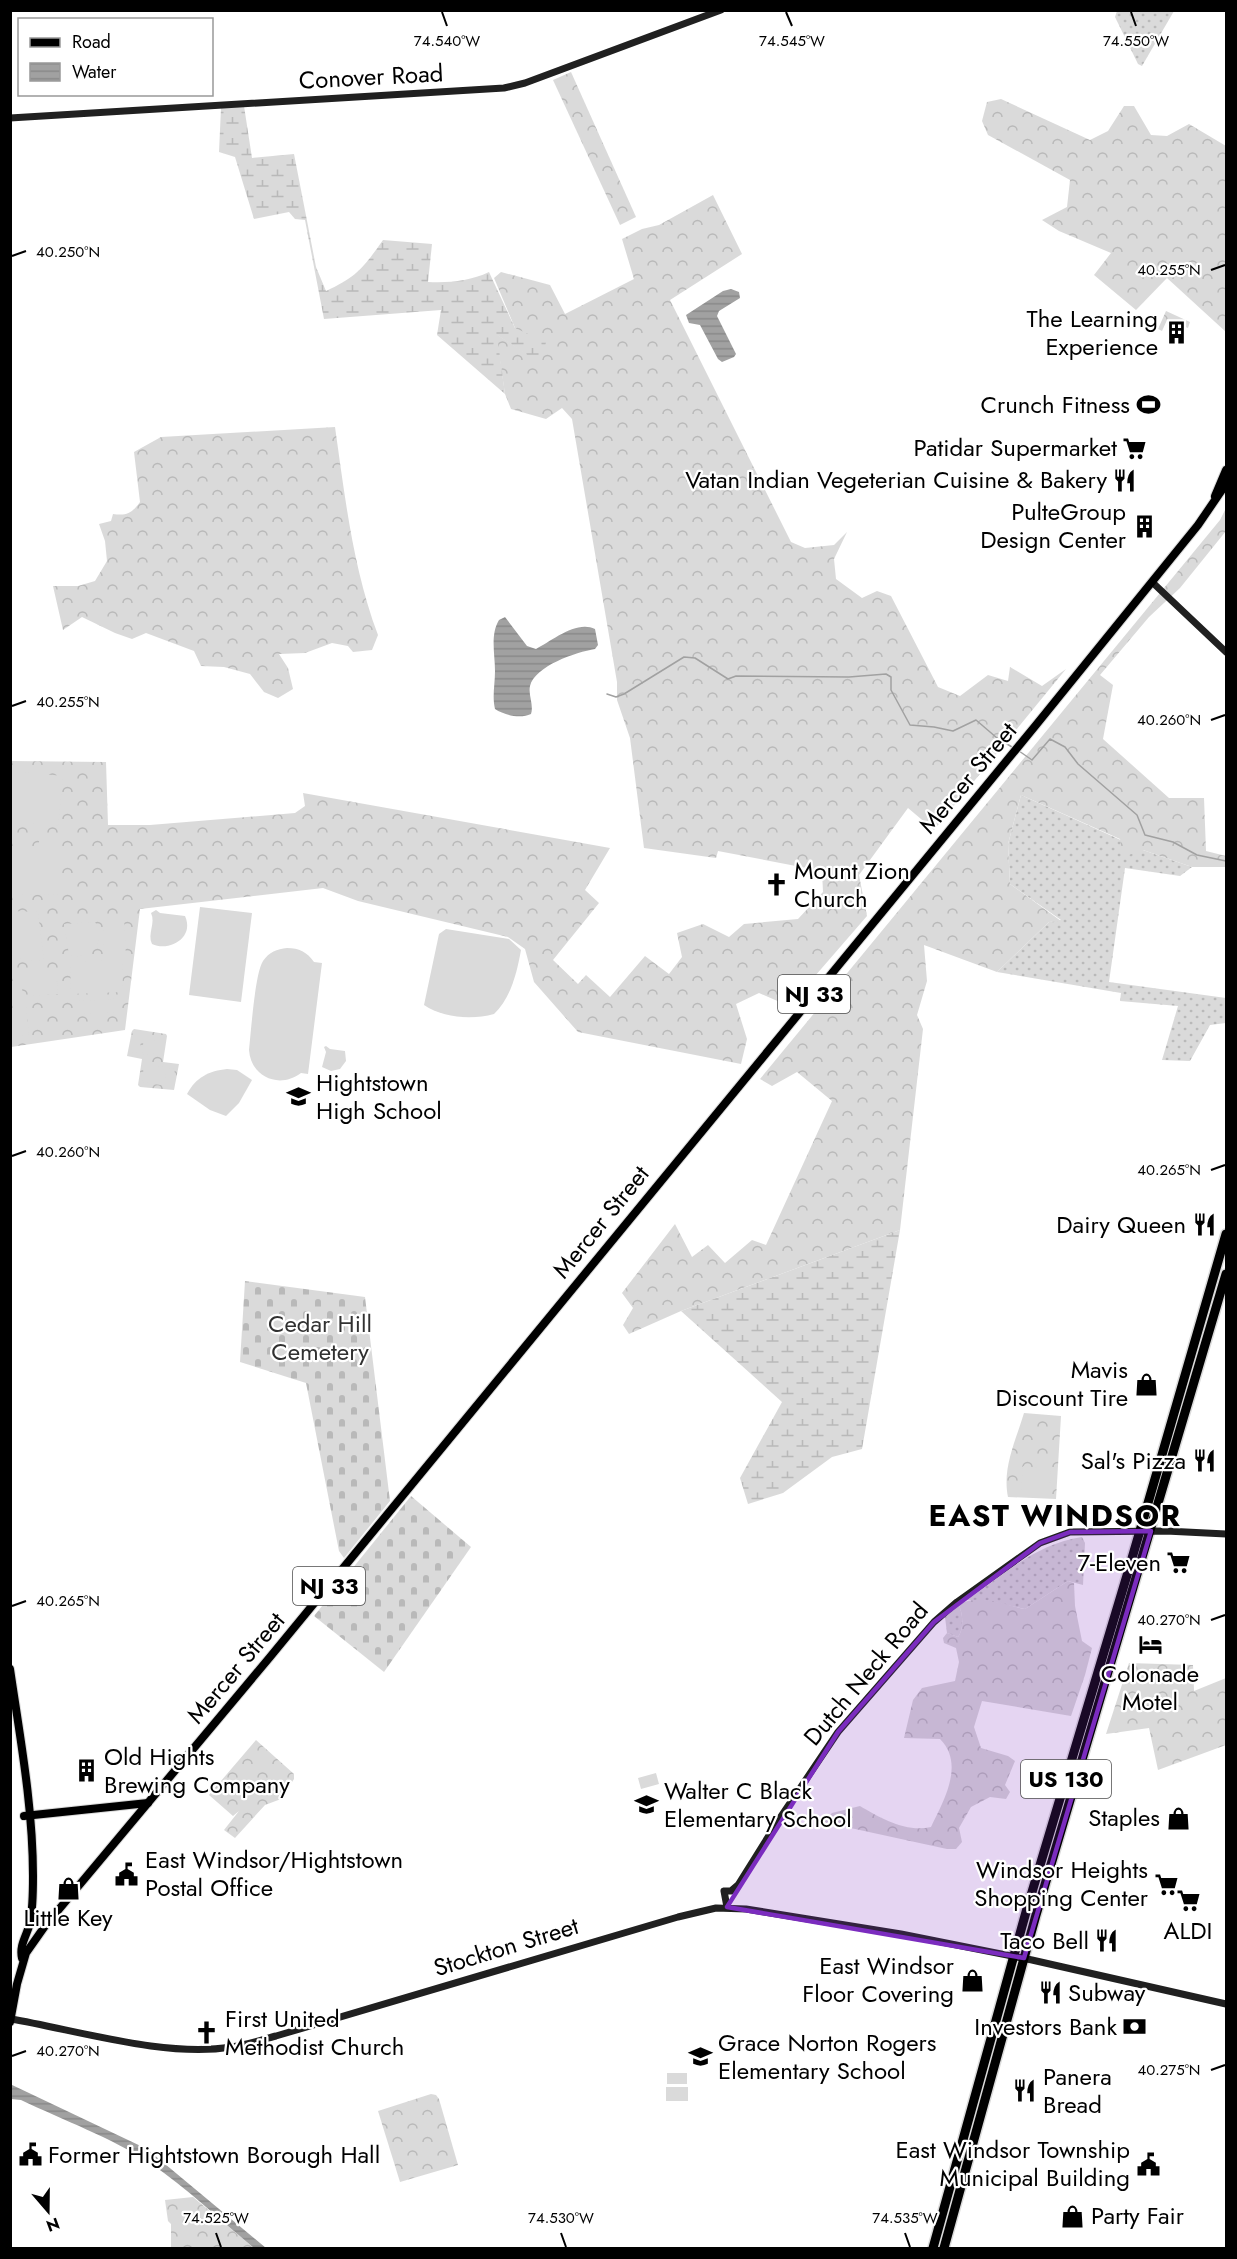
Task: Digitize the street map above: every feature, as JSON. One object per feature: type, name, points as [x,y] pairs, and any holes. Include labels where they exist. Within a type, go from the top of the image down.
[{"type":"highway","name":"US 130","points":[[933,2248],[1013,1957],[1227,1234]]},
{"type":"highway","name":"US 130","points":[[944,2248],[1024,1958],[1227,1274]]},
{"type":"highway","points":[[1076,1746],[1082,1752],[1084,1759]]},
{"type":"highway","points":[[1058,1805],[1066,1819]]},
{"type":"main road","name":"Mercer Street","points":[[1210,506],[1227,470]]},
{"type":"main road","name":"Mercer Street","points":[[22,1962],[29,1947],[45,1926],[278,1648],[1016,750],[1198,525],[1227,484]]},
{"type":"main road","points":[[10,1669],[33,1890],[31,1919],[24,1935],[21,1952],[22,1962]]},
{"type":"main road","points":[[27,1816],[148,1803]]},
{"type":"main road","name":"NJ 33","points":[[11,2020],[22,1962]]},
{"type":"street","name":"Conover Road","points":[[10,118],[504,88],[525,83],[721,10]]},
{"type":"street","points":[[1152,582],[1227,652]]},
{"type":"street","name":"Dutch Neck Road","points":[[727,1907],[785,1809],[838,1732],[924,1632],[945,1611],[1032,1548],[1048,1539],[1070,1532],[1227,1534]]},
{"type":"street","points":[[727,1907],[724,1891],[731,1891],[738,1885]]},
{"type":"street","name":"Stockton Street","points":[[11,2020],[138,2043],[180,2048],[231,2048],[678,1917],[727,1907],[901,1934],[1024,1958],[1227,2004]]},
{"type":"highlighted area","points":[[1151,1531],[1024,1958],[727,1907],[838,1732],[934,1622],[1040,1543],[1070,1532]]},
{"type":"green space","points":[[1117,11],[1174,11],[1142,66],[1138,64],[1115,17]]},
{"type":"green space","points":[[571,72],[636,217],[620,225],[553,80]]},
{"type":"green space","points":[[1001,99],[1090,140],[1108,131],[1124,106],[1134,106],[1151,135],[1167,136],[1189,124],[1226,146],[1226,332],[1167,278],[1136,310],[1094,275],[1111,253],[1059,231],[1042,220],[1067,207],[1070,180],[988,135],[982,121],[987,102]]},
{"type":"green space","points":[[244,106],[252,158],[294,154],[316,267],[326,291],[346,281],[359,270],[383,240],[432,244],[428,282],[460,281],[489,272],[515,328],[546,342],[541,364],[497,335],[505,394],[437,335],[441,310],[324,319],[305,220],[295,219],[289,212],[254,219],[235,157],[219,152],[221,108]]},
{"type":"green space","points":[[713,195],[742,254],[670,300],[791,542],[805,548],[834,545],[847,532],[834,559],[836,579],[862,598],[877,591],[891,596],[938,687],[960,696],[988,675],[1008,681],[1010,667],[1042,686],[1066,669],[934,830],[908,808],[859,875],[867,916],[789,1006],[759,993],[736,1004],[747,1039],[741,1064],[578,1032],[534,982],[525,949],[508,937],[358,901],[323,888],[140,909],[125,1030],[11,1047],[10,761],[106,762],[108,825],[150,825],[295,813],[305,806],[303,793],[610,848],[585,890],[599,903],[553,960],[578,984],[586,975],[610,997],[645,956],[669,974],[682,957],[677,933],[703,924],[729,937],[744,924],[798,919],[823,892],[822,871],[718,851],[716,858],[644,848],[630,738],[617,700],[617,682],[572,419],[562,408],[546,419],[511,409],[505,394],[496,334],[541,363],[515,328],[494,278],[501,272],[550,285],[565,314],[634,279],[622,239],[642,229],[659,225]]},
{"type":"green space","points":[[1166,311],[1190,322],[1188,328],[1167,320],[1162,331],[1158,329]]},
{"type":"green space","points":[[335,427],[356,559],[378,635],[372,650],[353,652],[348,646],[332,643],[305,653],[279,654],[288,668],[293,689],[278,698],[264,692],[250,674],[224,667],[201,666],[194,651],[146,633],[132,639],[82,617],[63,630],[53,586],[78,586],[95,581],[107,561],[105,541],[99,524],[111,521],[113,514],[129,513],[140,502],[134,452],[161,437]]},
{"type":"green space","points":[[1226,508],[1226,531],[1180,588],[1149,617],[1100,675],[1113,685],[1103,739],[1169,798],[1204,798],[1206,851],[1226,856],[1226,867],[1192,867],[1143,850],[1123,857],[1120,839],[1021,795],[1008,844],[1010,884],[1061,921],[1049,922],[997,972],[924,945],[927,981],[917,1015],[923,1029],[900,1230],[681,1311],[629,1334],[623,1325],[633,1308],[622,1293],[675,1224],[692,1257],[708,1245],[725,1263],[752,1240],[766,1245],[832,1101],[797,1072],[772,1086],[760,1079],[1220,520]]},
{"type":"green space","points":[[11,771],[63,776],[58,826],[11,821]]},
{"type":"green space","points":[[1021,795],[1143,850],[1192,867],[1180,876],[1125,868],[1109,982],[1226,998],[1226,1023],[1210,1025],[1190,1061],[1162,1060],[1178,1006],[1120,1001],[1121,993],[997,972],[1049,922],[1061,920],[1010,884],[1008,844]]},
{"type":"green space","points":[[54,832],[59,835],[59,838],[57,838],[55,848],[49,852],[60,852],[60,895],[11,894],[11,852],[44,852],[38,847],[40,836],[53,835]]},
{"type":"green space","points":[[200,907],[252,913],[241,1002],[189,995]]},
{"type":"green space","points":[[156,910],[160,913],[185,916],[186,931],[179,941],[166,946],[152,944],[151,913]]},
{"type":"green space","points":[[10,911],[38,912],[44,960],[27,961],[11,955]]},
{"type":"green space","points":[[103,917],[124,917],[126,957],[104,957]]},
{"type":"green space","points":[[95,922],[100,930],[100,937],[92,952],[82,956],[69,955],[64,924]]},
{"type":"green space","points":[[446,929],[509,939],[521,950],[509,993],[494,1014],[458,1017],[440,1013],[424,1005],[439,934]]},
{"type":"green space","points":[[287,948],[302,951],[314,962],[322,963],[308,1074],[301,1073],[293,1078],[276,1080],[261,1074],[255,1068],[249,1050],[260,968],[265,958],[271,953]]},
{"type":"green space","points":[[122,959],[123,992],[71,994],[70,962]]},
{"type":"green space","points":[[56,969],[58,994],[31,996],[29,972]]},
{"type":"green space","points":[[20,981],[25,1001],[11,1005],[11,983]]},
{"type":"green space","points":[[121,998],[122,1012],[76,1014],[76,1000],[98,1001]]},
{"type":"green space","points":[[26,1006],[29,1034],[11,1037],[11,1008]]},
{"type":"green space","points":[[134,1029],[166,1034],[163,1062],[179,1064],[174,1090],[138,1085],[142,1059],[127,1056]]},
{"type":"green space","points":[[134,1034],[142,1036],[139,1053],[131,1052]]},
{"type":"green space","points":[[144,1036],[153,1037],[150,1055],[142,1054]]},
{"type":"green space","points":[[155,1038],[164,1039],[161,1057],[153,1055]]},
{"type":"green space","points":[[326,1046],[330,1049],[345,1051],[346,1061],[340,1069],[331,1071],[322,1067]]},
{"type":"green space","points":[[144,1064],[153,1065],[150,1083],[142,1082]]},
{"type":"green space","points":[[156,1066],[164,1067],[161,1085],[153,1084]]},
{"type":"green space","points":[[167,1068],[175,1069],[172,1087],[164,1085]]},
{"type":"green space","points":[[237,1070],[252,1080],[239,1103],[226,1116],[210,1110],[187,1094],[204,1076],[214,1071]]},
{"type":"green space","points":[[900,1230],[862,1449],[832,1457],[783,1493],[748,1504],[740,1478],[782,1402],[681,1311]]},
{"type":"green space","name":"Cedar Hill Cemetery","points":[[245,1281],[365,1297],[390,1501],[344,1558],[339,1551],[306,1383],[240,1362]]},
{"type":"green space","points":[[1024,1413],[1061,1416],[1056,1499],[1008,1497],[1008,1465]]},
{"type":"green space","points":[[1023,1466],[1051,1469],[1049,1496],[1021,1494]]},
{"type":"green space","points":[[411,1496],[471,1547],[384,1672],[314,1616]]},
{"type":"green space","points":[[1082,1537],[1085,1543],[1083,1585],[1068,1581],[1025,1609],[989,1601],[967,1600],[1035,1553]]},
{"type":"green space","points":[[1068,1581],[1074,1583],[1075,1606],[1082,1641],[1092,1648],[1071,1716],[982,1701],[974,1727],[981,1748],[1008,1756],[1015,1761],[1005,1785],[1010,1792],[1006,1799],[990,1797],[971,1807],[959,1828],[962,1842],[956,1849],[823,1822],[832,1813],[860,1806],[885,1820],[903,1826],[931,1827],[950,1782],[951,1760],[940,1739],[904,1738],[913,1700],[922,1688],[955,1681],[959,1662],[956,1648],[944,1643],[943,1638],[947,1633],[958,1637],[960,1634],[962,1622],[959,1605],[982,1600],[1025,1609]]},
{"type":"green space","points":[[959,1605],[962,1622],[958,1637],[947,1633],[945,1617]]},
{"type":"green space","points":[[1129,1663],[1193,1665],[1194,1691],[1226,1678],[1226,1745],[1158,1770],[1149,1728],[1106,1734]]},
{"type":"green space","points":[[256,1740],[294,1774],[294,1779],[281,1799],[265,1805],[235,1838],[224,1830],[239,1811],[233,1816],[209,1795]]},
{"type":"green space","points":[[656,1773],[659,1784],[641,1789],[638,1778]]},
{"type":"green space","points":[[667,2073],[687,2073],[687,2084],[667,2084]]},
{"type":"green space","points":[[666,2087],[688,2087],[688,2101],[666,2101]]},
{"type":"green space","points":[[431,2094],[436,2095],[439,2099],[458,2165],[400,2182],[378,2111]]},
{"type":"green space","points":[[193,2197],[254,2248],[171,2248],[171,2224],[168,2221],[165,2200]]},
{"type":"water","points":[[731,289],[739,292],[740,298],[719,311],[717,316],[736,354],[722,362],[718,359],[700,325],[689,323],[686,315],[723,291]]},
{"type":"water","points":[[505,617],[527,646],[536,649],[580,627],[595,629],[598,645],[595,649],[557,661],[540,672],[530,686],[531,714],[522,716],[512,716],[495,709],[494,638],[499,620]]},
{"type":"water","points":[[10,2084],[147,2149],[266,2248],[254,2248],[177,2183],[135,2154],[104,2137],[21,2100],[11,2099]]},
{"type":"waterway","points":[[607,694],[616,697],[624,694],[684,657],[695,658],[728,679],[736,676],[849,677],[886,674],[891,677],[891,690],[910,725],[953,731],[976,720],[997,738],[1012,747]]},
{"type":"waterway","points":[[1019,751],[1032,760],[1050,739],[1065,747],[1078,764],[1137,815],[1145,835],[1173,842],[1197,855],[1226,861]]},
{"type":"place","name":"The Learning Experience","points":[[1176,333]]},
{"type":"place","name":"Crunch Fitness","points":[[1148,405]]},
{"type":"place","name":"Patidar Supermarket","points":[[1135,448]]},
{"type":"place","name":"Vatan Indian Vegeterian Cuisine & Bakery","points":[[1125,480]]},
{"type":"place","name":"PulteGroup Design Center","points":[[1144,526]]},
{"type":"place","name":"Mount Zion Church","points":[[776,885]]},
{"type":"place","name":"Hightstown High School","points":[[298,1097]]},
{"type":"place","name":"Dairy Queen","points":[[1204,1225]]},
{"type":"place","name":"Mavis Discount Tire","points":[[1146,1384]]},
{"type":"place","name":"Sal's Pizza","points":[[1204,1461]]},
{"type":"place","name":"7-Eleven","points":[[1179,1563]]},
{"type":"place","name":"Colonade Motel","points":[[1150,1644]]},
{"type":"place","name":"Old Hights Brewing Company","points":[[86,1771]]},
{"type":"place","name":"Walter C Black Elementary School","points":[[646,1805]]},
{"type":"place","name":"Staples","points":[[1178,1818]]},
{"type":"place","name":"East Windsor/Hightstown Postal Office","points":[[127,1874]]},
{"type":"place","name":"Windsor Heights Shopping Center","points":[[1166,1884]]},
{"type":"place","name":"Little Key","points":[[68,1888]]},
{"type":"place","name":"ALDI","points":[[1188,1901]]},
{"type":"place","name":"Taco Bell","points":[[1107,1941]]},
{"type":"place","name":"East Windsor Floor Covering","points":[[972,1980]]},
{"type":"place","name":"Subway","points":[[1050,1993]]},
{"type":"place","name":"Investors Bank","points":[[1135,2027]]},
{"type":"place","name":"First United Methodist Church","points":[[207,2033]]},
{"type":"place","name":"Grace Norton Rogers Elementary School","points":[[700,2057]]},
{"type":"place","name":"Panera Bread","points":[[1025,2091]]},
{"type":"place","name":"Former Hightstown Borough Hall","points":[[30,2155]]},
{"type":"place","name":"East Windsor Township Municipal Building","points":[[1148,2164]]},
{"type":"place","name":"Party Fair","points":[[1073,2216]]},
{"type":"district","name":"EAST WINDSOR","points":[[1055,1516]]}]
